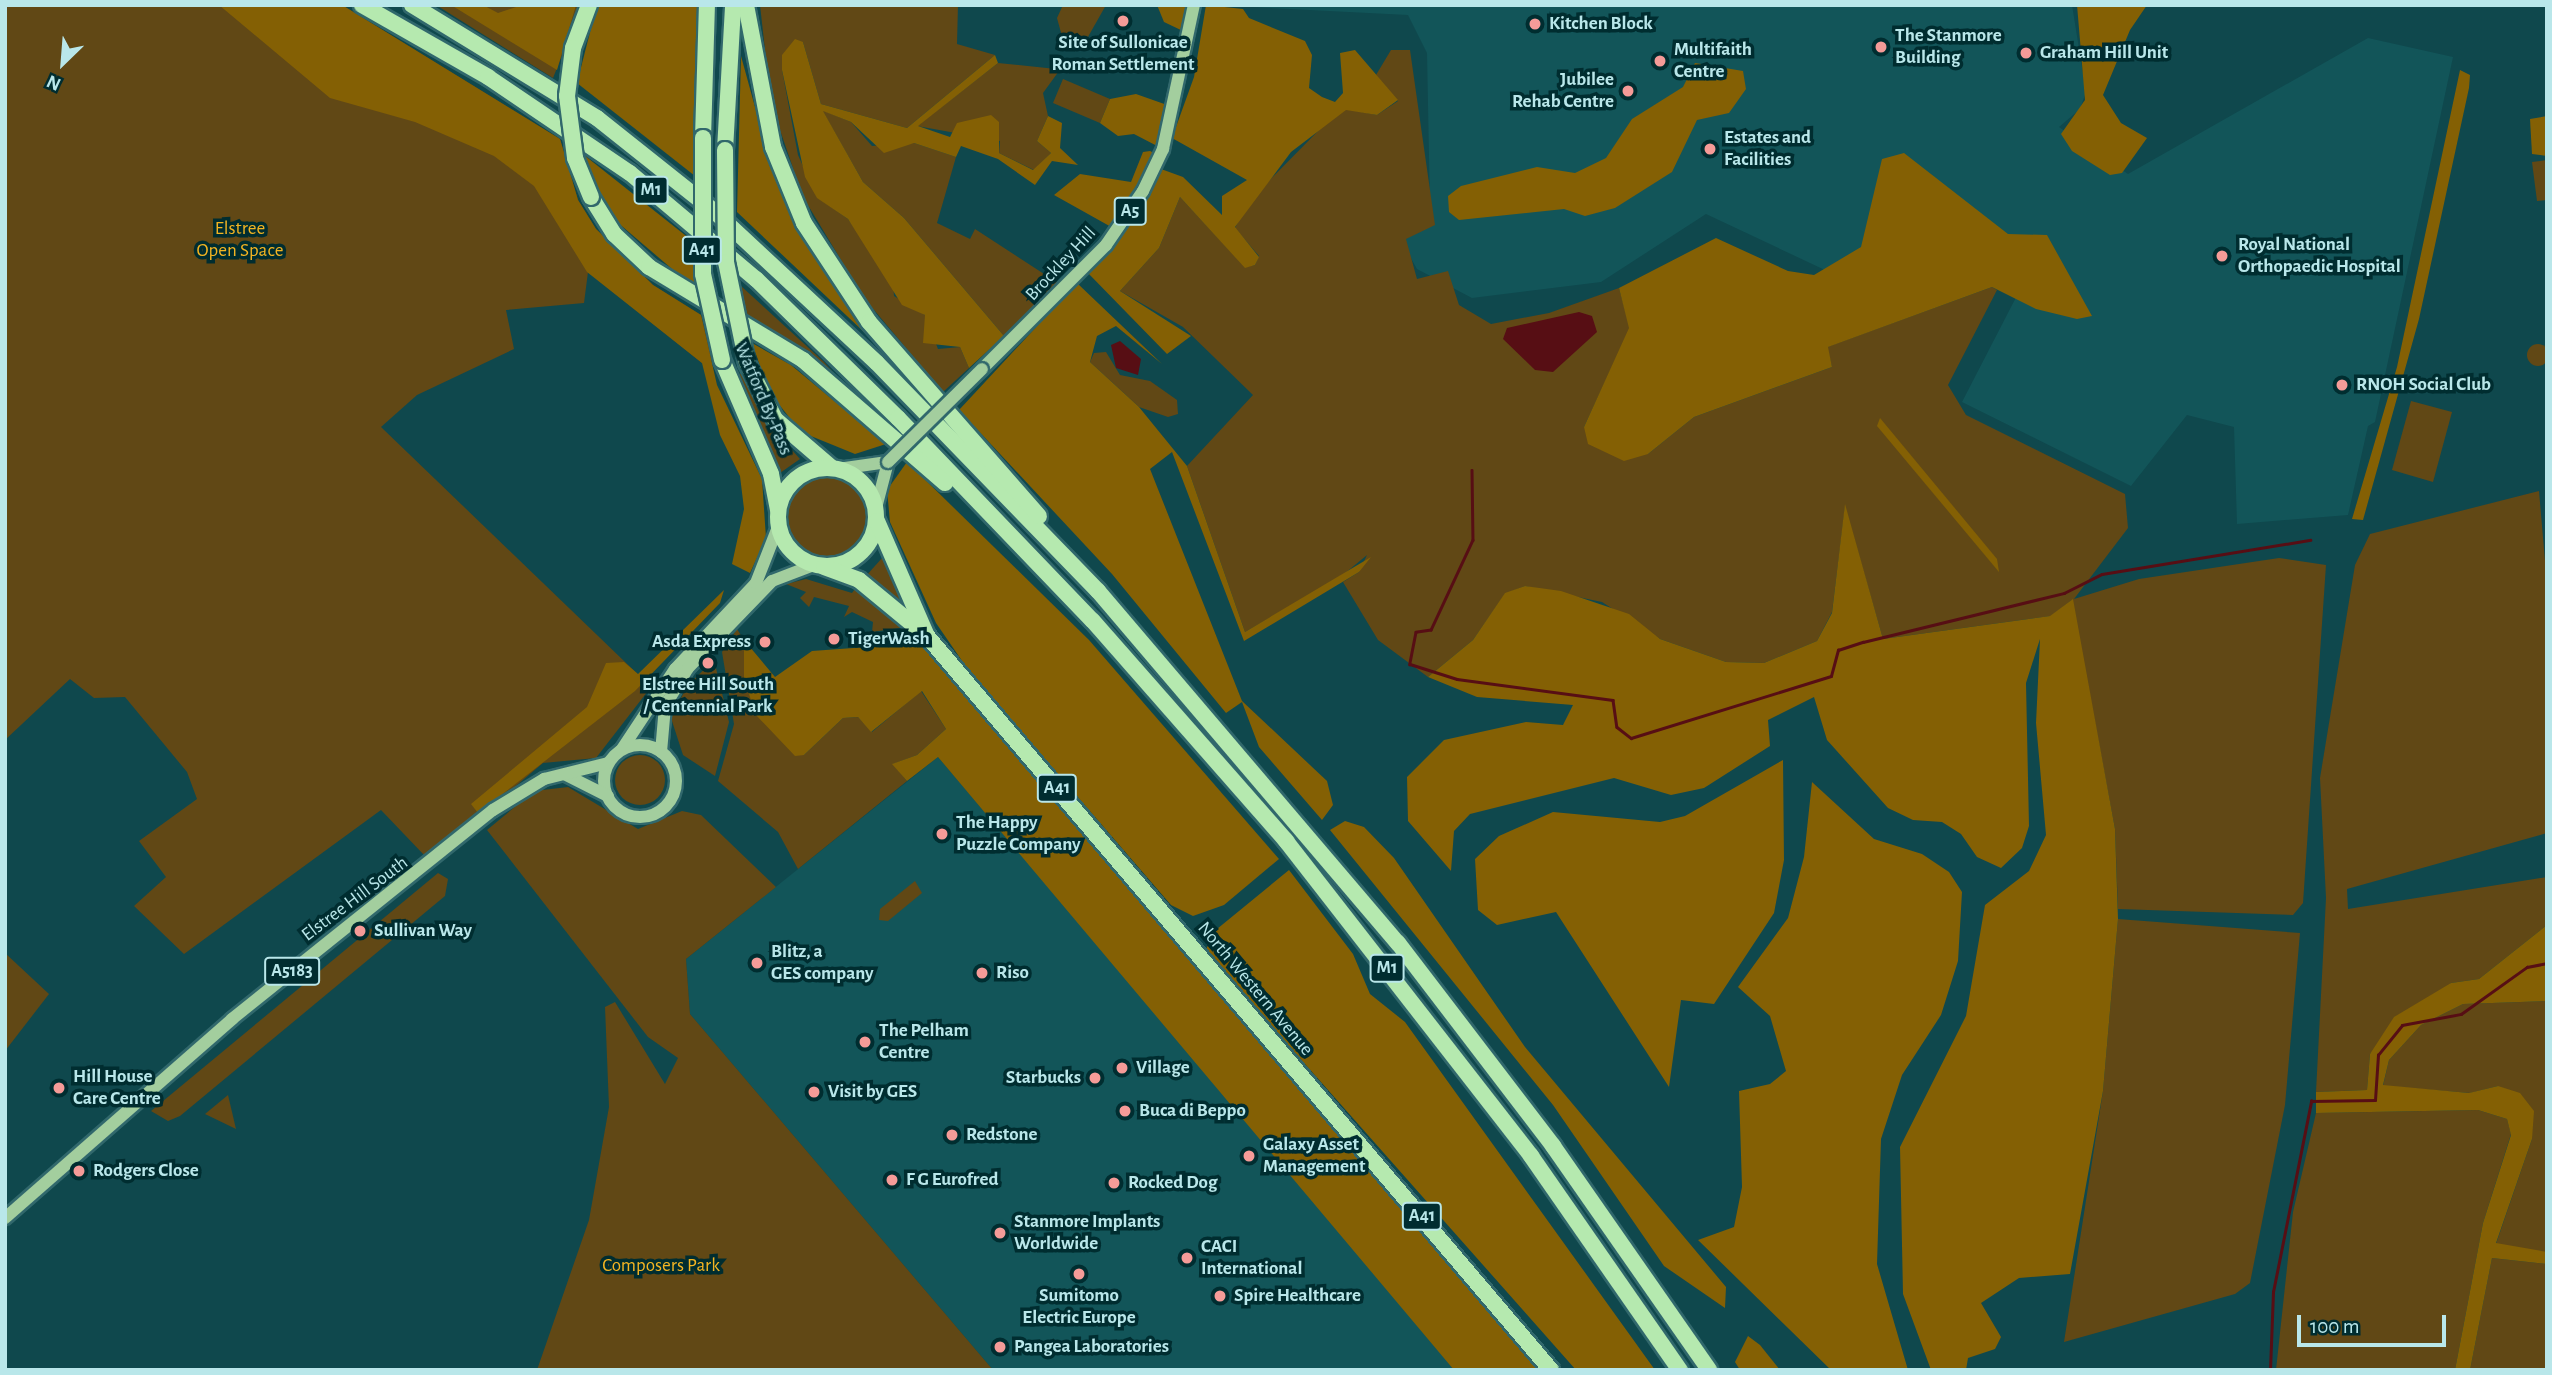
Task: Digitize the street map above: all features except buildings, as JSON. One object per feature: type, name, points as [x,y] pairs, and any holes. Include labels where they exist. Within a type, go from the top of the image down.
[{"type":"highway","name":"M1","points":[[362,5],[488,77],[640,181],[797,318],[1064,590],[1246,794],[1379,957],[1531,1156],[1680,1370]]},
{"type":"highway","name":"M1","points":[[412,5],[597,118],[715,212],[877,363],[1098,591]]},
{"type":"highway","name":"M1","points":[[589,5],[573,48],[567,96],[576,158],[591,197],[614,234],[647,265],[824,377],[1064,590]]},
{"type":"highway","name":"Watford By-Pass","points":[[708,5],[703,138],[703,274],[722,360],[771,474],[778,509]]},
{"type":"highway","name":"Watford By-Pass","points":[[733,5],[725,150],[726,262],[747,363],[775,419],[835,469]]},
{"type":"highway","name":"M1","points":[[746,5],[751,52],[782,174],[835,275],[1420,971],[1553,1146],[1709,1370]]},
{"type":"highway","points":[[835,469],[859,479],[876,515],[857,557],[819,566],[795,554],[778,527],[778,509],[797,479],[835,469]]},
{"type":"highway","name":"North Western Avenue","points":[[876,515],[927,636]]},
{"type":"highway","name":"North Western Avenue","points":[[819,566],[859,580],[927,636],[1551,1370]]},
{"type":"main road","name":"Brockley Hill","points":[[888,462],[1106,245],[1143,191],[1163,149],[1194,5]]},
{"type":"main road","points":[[835,469],[888,462],[876,515]]},
{"type":"main road","points":[[608,796],[608,763],[622,749],[674,669],[756,583],[778,527]]},
{"type":"main road","points":[[566,775],[608,796],[636,816],[662,809],[676,782],[661,751],[665,706],[688,668],[772,581],[819,566]]},
{"type":"main road","points":[[622,749],[642,745],[661,751]]},
{"type":"main road","name":"Elstree Hill South","points":[[5,1218],[114,1128],[232,1019],[493,810],[529,786],[608,763]]},
{"type":"shaded area","points":[[219,5],[342,5],[560,139],[578,200],[596,229],[653,285],[701,315],[717,385],[762,479],[766,538],[750,573],[732,564],[744,509],[740,476],[720,435],[702,363],[587,272],[534,186],[494,156],[415,122],[330,98]]},
{"type":"shaded area","points":[[451,5],[483,5],[498,13],[522,5],[576,5],[557,70]]},
{"type":"shaded area","points":[[597,5],[700,5],[695,176],[577,83]]},
{"type":"shaded area","points":[[1157,5],[1187,5],[1185,32],[1164,22]]},
{"type":"shaded area","points":[[1206,5],[1243,9],[1249,18],[1305,41],[1312,55],[1309,88],[1322,97],[1335,102],[1343,93],[1340,53],[1355,50],[1398,100],[1377,115],[1346,110],[1291,152],[1235,227],[1259,257],[1255,265],[1245,268],[1180,197],[1159,248],[1120,291],[1191,336],[1167,354],[1087,272],[1122,235],[1161,169],[1183,177],[1222,215],[1222,196],[1247,180],[1172,138],[1194,77]]},
{"type":"shaded area","name":"Royal National Orthopaedic Hospital","points":[[1212,5],[2072,5],[2086,92],[2080,109],[2059,127],[2128,174],[2368,38],[2453,57],[2375,422],[2368,426],[2348,515],[2237,524],[2234,427],[2187,415],[2131,486],[1962,402],[2044,243],[1827,271],[1706,214],[1601,282],[1472,298],[1417,269],[1394,228],[1430,208],[1427,53],[1408,15]]},
{"type":"shaded area","points":[[2077,5],[2147,5],[2130,30],[2103,95],[2121,123],[2147,138],[2122,173],[2110,175],[2072,151],[2061,134],[2085,100]]},
{"type":"shaded area","points":[[795,39],[803,42],[821,104],[907,128],[995,55],[998,63],[918,126],[950,137],[957,123],[991,115],[999,122],[999,153],[1033,170],[1051,153],[1037,141],[1048,116],[1062,123],[1060,148],[1078,165],[1052,161],[1035,185],[998,159],[961,146],[956,157],[914,143],[884,153],[851,122],[823,111],[863,182],[904,218],[1004,336],[969,368],[960,347],[923,343],[925,315],[902,305],[848,219],[817,198],[805,177],[782,70],[782,55]]},
{"type":"shaded area","points":[[741,56],[769,158],[800,232],[884,351],[737,212]]},
{"type":"shaded area","points":[[1695,63],[1743,71],[1746,89],[1729,113],[1697,120],[1672,172],[1615,208],[1585,216],[1564,209],[1459,220],[1449,212],[1448,196],[1461,186],[1537,167],[1575,173],[1606,158],[1632,119],[1683,87]]},
{"type":"shaded area","points":[[2460,70],[2470,75],[2469,88],[2419,319],[2363,520],[2352,519],[2397,367]]},
{"type":"shaded area","points":[[1136,94],[1170,106],[1159,147],[1134,134],[1118,136],[1100,123],[1110,99]]},
{"type":"shaded area","points":[[2547,116],[2547,156],[2532,154],[2530,119]]},
{"type":"shaded area","points":[[1143,152],[1156,154],[1138,194],[1113,228],[1054,195],[1080,174],[1131,182]]},
{"type":"shaded area","points":[[1904,153],[2008,234],[2047,235],[2092,316],[2077,319],[2036,309],[1992,287],[1828,347],[1832,367],[1694,417],[1648,454],[1624,461],[1588,444],[1584,427],[1629,328],[1619,288],[1716,238],[1788,271],[1814,275],[1861,247],[1882,159]]},
{"type":"shaded area","points":[[584,155],[695,243],[699,292],[610,216]]},
{"type":"shaded area","points":[[1077,283],[1162,364],[1116,326],[1097,336],[1090,362],[1139,407],[1187,466],[1245,632],[1371,557],[1359,572],[1244,641],[1172,452],[1150,469],[1242,701],[1327,781],[1333,805],[1322,820],[1259,747],[1242,702],[1226,713],[1112,574],[959,410]]},
{"type":"shaded area","points":[[1579,312],[1592,316],[1597,332],[1553,372],[1535,370],[1503,339],[1507,328]]},
{"type":"shaded area","points":[[1120,341],[1141,359],[1138,375],[1116,368],[1111,345]]},
{"type":"shaded area","points":[[752,343],[791,365],[886,444],[855,454],[801,432],[769,392]]},
{"type":"shaded area","points":[[1880,418],[1997,559],[1999,572],[1877,426]]},
{"type":"shaded area","points":[[907,462],[1089,640],[1279,859],[1224,905],[1193,916],[1171,905],[969,671],[936,623],[890,522],[887,490]]},
{"type":"shaded area","points":[[1845,504],[1883,639],[2050,616],[2073,599],[2115,829],[2118,919],[2103,1091],[2070,1274],[2019,1278],[1981,1303],[2001,1337],[1995,1349],[1968,1358],[1966,1370],[1931,1370],[1903,1294],[1900,1147],[1966,1016],[1985,905],[2029,871],[2046,835],[2036,723],[2040,639],[2026,683],[2029,826],[2022,848],[2001,868],[1977,857],[1961,834],[1942,822],[1913,820],[1888,808],[1827,740],[1814,697],[1768,720],[1770,746],[1704,788],[1671,795],[1614,778],[1470,814],[1454,831],[1451,871],[1408,821],[1407,777],[1444,740],[1526,722],[1563,725],[1573,705],[1477,697],[1428,677],[1473,640],[1505,593],[1525,586],[1561,591],[1629,614],[1660,639],[1726,662],[1764,663],[1817,641],[1832,613]]},
{"type":"shaded area","points":[[724,590],[720,603],[635,691],[478,813],[471,804],[587,707],[606,663],[624,662],[638,674]]},
{"type":"shaded area","points":[[744,640],[775,677],[812,651],[922,643],[1538,1370],[1454,1370],[938,757],[907,781],[892,764],[917,755],[946,729],[922,691],[871,732],[858,717],[843,718],[804,755],[795,756],[756,715],[744,679]]},
{"type":"shaded area","points":[[938,757],[1436,1345],[1454,1370],[993,1370],[690,1014],[686,959]]},
{"type":"shaded area","points":[[1783,760],[1784,860],[1774,913],[1714,1004],[1681,1000],[1669,1087],[1556,912],[1497,925],[1478,910],[1475,859],[1499,836],[1553,812],[1660,822],[1685,816]]},
{"type":"shaded area","points":[[1812,782],[1874,839],[1922,854],[1949,872],[1962,892],[1958,961],[1941,1015],[1902,1075],[1881,1139],[1877,1264],[1908,1370],[1831,1370],[1698,1240],[1734,1227],[1742,1187],[1739,1091],[1770,1084],[1786,1071],[1770,1016],[1738,987],[1788,918],[1804,857]]},
{"type":"shaded area","points":[[1345,821],[1364,827],[1394,858],[1525,1047],[1726,1287],[1725,1308],[1664,1266],[1553,1105],[1330,830]]},
{"type":"shaded area","points":[[1289,870],[1353,954],[1370,994],[1405,1022],[1655,1370],[1576,1370],[1205,951],[1217,929]]},
{"type":"shaded area","points":[[2547,925],[2547,1001],[2463,1004],[2421,1025],[2389,1060],[2383,1085],[2469,1093],[2498,1086],[2520,1093],[2534,1111],[2532,1139],[2496,1243],[2547,1252],[2547,1264],[2492,1258],[2470,1370],[2455,1370],[2483,1223],[2511,1135],[2507,1119],[2478,1110],[2316,1113],[2316,1092],[2367,1090],[2370,1054],[2394,1017],[2451,983],[2479,979]]},
{"type":"shaded area","points":[[1748,1336],[1760,1345],[1780,1370],[1740,1370],[1735,1362]]},
{"type":"green space","name":"Elstree Open Space","points":[[5,5],[342,5],[560,139],[578,200],[596,229],[653,285],[701,315],[713,360],[702,363],[588,272],[584,303],[506,310],[514,349],[417,395],[381,427],[651,687],[596,758],[543,763],[441,849],[424,855],[381,810],[184,954],[134,906],[166,877],[139,841],[197,799],[187,772],[125,697],[94,698],[70,679],[5,740]]},
{"type":"green space","points":[[436,5],[582,5],[553,78]]},
{"type":"green space","points":[[760,5],[958,5],[957,44],[995,55],[907,128],[821,104],[803,42],[782,70],[798,155],[817,197],[848,219],[893,283],[894,296],[925,315],[938,349],[960,347],[969,368],[943,392],[864,298],[803,197],[771,104]]},
{"type":"green space","points":[[1063,5],[1106,5],[1084,44],[1063,40],[1057,18]]},
{"type":"green space","points":[[1391,50],[1410,50],[1435,225],[1406,239],[1417,279],[1448,271],[1459,305],[1491,324],[1549,313],[1619,288],[1630,328],[1584,427],[1648,454],[1694,417],[1832,367],[1827,347],[1992,287],[1997,290],[1948,385],[1966,415],[2125,494],[2128,528],[2074,599],[2139,579],[2279,558],[2326,565],[2303,903],[2293,915],[2118,909],[2115,829],[2072,600],[2051,616],[1883,639],[1845,507],[1832,612],[1817,641],[1764,663],[1726,662],[1660,639],[1602,602],[1525,586],[1505,594],[1473,640],[1428,677],[1378,640],[1343,582],[1359,572],[1367,555],[1338,579],[1245,632],[1187,466],[1253,395],[1183,327],[1120,291],[1159,248],[1180,197],[1245,267],[1255,265],[1259,256],[1235,228],[1249,201],[1328,121],[1346,109],[1377,115],[1398,101],[1376,75]]},
{"type":"green space","points":[[998,63],[1075,71],[1059,71],[1043,93],[1048,116],[1037,141],[1051,153],[1034,170],[999,153],[1000,141],[917,126]]},
{"type":"green space","points":[[1063,79],[1110,99],[1100,123],[1053,103]]},
{"type":"green space","points":[[822,110],[851,122],[872,146],[914,143],[956,157],[937,223],[970,239],[975,229],[1061,285],[1004,336],[904,218],[863,182]]},
{"type":"green space","points":[[2547,160],[2547,200],[2537,201],[2532,162]]},
{"type":"green space","points":[[741,286],[824,362],[851,393],[747,321]]},
{"type":"green space","points":[[2538,344],[2546,347],[2549,355],[2546,363],[2538,366],[2530,363],[2527,355],[2530,347]]},
{"type":"green space","points":[[1106,352],[1120,375],[1150,381],[1177,400],[1178,414],[1168,417],[1139,407],[1090,362],[1094,353]]},
{"type":"green space","points":[[744,373],[767,422],[800,459],[780,473],[734,376]]},
{"type":"green space","points":[[2411,401],[2452,412],[2433,482],[2392,470]]},
{"type":"green space","points":[[828,477],[843,480],[856,489],[865,502],[868,517],[865,532],[856,545],[843,554],[828,557],[813,554],[800,545],[791,532],[788,517],[791,502],[800,489],[813,480]]},
{"type":"green space","points":[[2539,491],[2547,584],[2547,833],[2347,889],[2348,909],[2547,877],[2547,925],[2479,979],[2451,983],[2370,1054],[2367,1090],[2316,1092],[2326,898],[2320,778],[2355,565],[2370,534]]},
{"type":"green space","points":[[883,557],[901,594],[919,621],[865,577]]},
{"type":"green space","points":[[806,579],[852,593],[858,585],[906,627],[872,632],[873,622],[852,612],[844,617],[849,606],[814,597],[809,607],[800,598],[806,592],[786,584]]},
{"type":"green space","points":[[737,629],[744,640],[744,679],[804,755],[843,718],[858,717],[872,732],[921,691],[946,729],[917,755],[893,764],[907,781],[798,869],[778,832],[718,781],[734,724],[722,652]]},
{"type":"green space","points":[[714,660],[729,722],[715,776],[683,755],[671,718],[687,686]]},
{"type":"green space","points":[[640,755],[658,762],[665,780],[658,798],[640,805],[622,798],[615,780],[622,762]]},
{"type":"green space","name":"Composers Park","points":[[568,787],[638,829],[682,811],[701,815],[776,887],[686,959],[690,1014],[993,1370],[537,1370],[589,1220],[609,1107],[605,1007],[615,1002],[665,1084],[678,1058],[648,1037],[487,830],[534,791]]},
{"type":"green space","points":[[438,873],[448,879],[445,896],[180,1116],[168,1121],[151,1111]]},
{"type":"green space","points":[[915,881],[922,893],[888,921],[879,920],[880,909]]},
{"type":"green space","points":[[2118,919],[2300,933],[2285,1105],[2250,1283],[2235,1294],[2064,1342],[2103,1091]]},
{"type":"green space","points":[[5,953],[49,994],[5,1051]]},
{"type":"green space","points":[[2547,1001],[2547,1252],[2525,1252],[2496,1244],[2532,1139],[2498,1086],[2470,1093],[2383,1086],[2389,1060],[2421,1025],[2463,1004]]},
{"type":"green space","points":[[228,1095],[236,1129],[205,1114]]},
{"type":"green space","points":[[2478,1110],[2507,1119],[2511,1134],[2483,1223],[2455,1370],[2276,1370],[2293,1212],[2316,1113]]},
{"type":"green space","points":[[2492,1258],[2547,1264],[2547,1370],[2470,1370]]},
{"type":"waterway","points":[[1472,470],[1473,540],[1431,630],[1416,632],[1410,664],[1457,679],[1613,700],[1617,727],[1631,738],[1831,676],[1838,650],[1863,642],[2064,593],[2102,574],[2310,540]]},
{"type":"waterway","points":[[2270,1370],[2273,1292],[2311,1101],[2375,1100],[2378,1055],[2402,1025],[2461,1014],[2527,967],[2547,963]]},
{"type":"place","name":"Site of Sullonicae Roman Settlement","points":[[1123,21]]},
{"type":"place","name":"Kitchen Block","points":[[1535,24]]},
{"type":"place","name":"The Stanmore Building","points":[[1881,47]]},
{"type":"place","name":"Graham Hill Unit","points":[[2026,53]]},
{"type":"place","name":"Multifaith Centre","points":[[1660,61]]},
{"type":"place","name":"Jubilee Rehab Centre","points":[[1628,91]]},
{"type":"place","name":"Estates and Facilities","points":[[1710,149]]},
{"type":"place","name":"Royal National Orthopaedic Hospital","points":[[2222,256]]},
{"type":"place","name":"RNOH Social Club","points":[[2342,385]]},
{"type":"place","name":"TigerWash","points":[[834,639]]},
{"type":"place","name":"Asda Express","points":[[765,642]]},
{"type":"place","name":"Elstree Hill South / Centennial Park","points":[[708,663]]},
{"type":"place","name":"The Happy Puzzle Company","points":[[942,834]]},
{"type":"place","name":"Sullivan Way","points":[[360,931]]},
{"type":"place","name":"Blitz, a GES company","points":[[757,963]]},
{"type":"place","name":"Riso","points":[[982,973]]},
{"type":"place","name":"The Pelham Centre","points":[[865,1042]]},
{"type":"place","name":"Village","points":[[1122,1068]]},
{"type":"place","name":"Starbucks","points":[[1095,1078]]},
{"type":"place","name":"Hill House Care Centre","points":[[59,1088]]},
{"type":"place","name":"Visit by GES","points":[[814,1092]]},
{"type":"place","name":"Buca di Beppo","points":[[1125,1111]]},
{"type":"place","name":"Redstone","points":[[952,1135]]},
{"type":"place","name":"Galaxy Asset Management","points":[[1249,1156]]},
{"type":"place","name":"Rodgers Close","points":[[79,1171]]},
{"type":"place","name":"F G Eurofred","points":[[892,1180]]},
{"type":"place","name":"Rocked Dog","points":[[1114,1183]]},
{"type":"place","name":"Stanmore Implants Worldwide","points":[[1000,1233]]},
{"type":"place","name":"CACI International","points":[[1187,1258]]},
{"type":"place","name":"Sumitomo Electric Europe","points":[[1079,1274]]},
{"type":"place","name":"Spire Healthcare","points":[[1220,1296]]},
{"type":"place","name":"Pangea Laboratories","points":[[1000,1347]]}]
